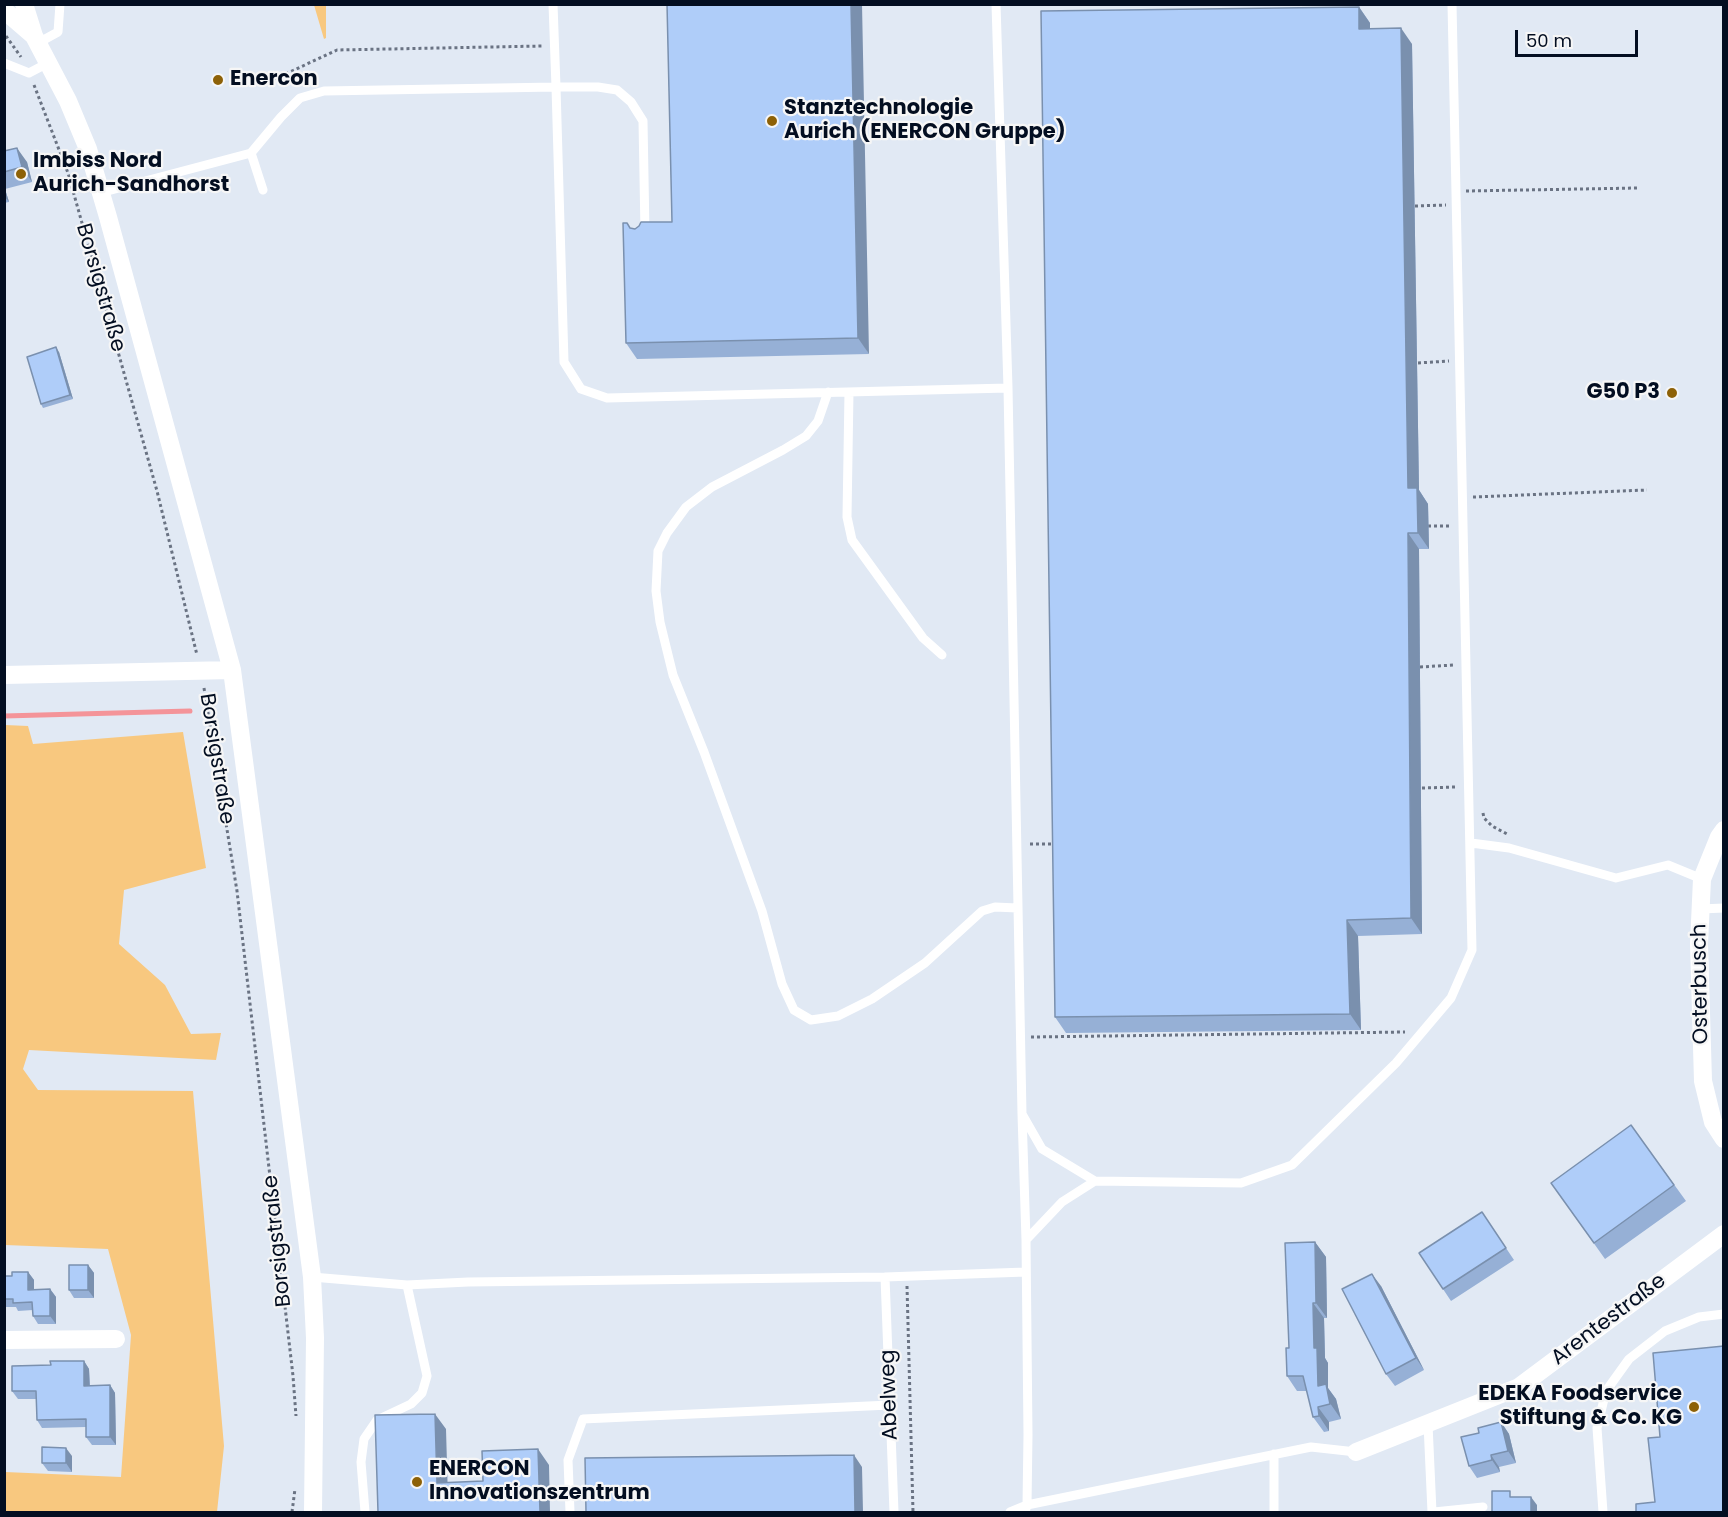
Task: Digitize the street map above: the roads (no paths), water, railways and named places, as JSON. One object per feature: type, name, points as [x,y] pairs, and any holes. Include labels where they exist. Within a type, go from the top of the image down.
[{"type":"street","name":"Borsigstraße","points":[[24,4],[36,40],[68,101],[88,149],[232,670],[312,1277],[315,1338],[313,1512]]},
{"type":"street","name":"Borsigstraße","points":[[4,10],[36,40]]},
{"type":"street","points":[[4,675],[232,670]]},
{"type":"street","name":"Osterbusch","points":[[1724,830],[1702,879],[1699,944],[1703,1082],[1713,1122],[1724,1139]]},
{"type":"street","name":"Arentestraße","points":[[1356,1452],[1520,1387],[1724,1234]]},
{"type":"street","points":[[4,1340],[116,1339]]},
{"type":"lane","points":[[36,40],[58,32],[60,4]]},
{"type":"lane","points":[[553,4],[564,362],[581,389],[607,398],[1008,388]]},
{"type":"lane","points":[[996,4],[1008,388],[1017,908],[1026,1240],[1026,1509]]},
{"type":"lane","points":[[1022,1114],[1042,1149],[1095,1182],[1241,1183],[1292,1165],[1396,1063],[1450,998],[1472,950],[1452,4]]},
{"type":"lane","points":[[4,63],[29,73],[48,63]]},
{"type":"lane","points":[[100,193],[251,153],[300,98],[324,91],[598,87],[617,90],[631,102],[643,121],[645,238]]},
{"type":"lane","points":[[251,153],[263,190]]},
{"type":"lane","points":[[828,392],[818,421],[806,435],[783,450],[712,487],[686,507],[667,533],[658,551],[656,591],[660,622],[673,675],[704,752],[762,911],[782,984],[794,1010],[811,1020],[838,1016],[872,999],[925,963],[982,912],[995,907],[1017,908]]},
{"type":"lane","points":[[849,392],[847,517],[852,540],[923,638],[942,655]]},
{"type":"lane","points":[[1471,843],[1509,849],[1616,878],[1668,865],[1702,879]]},
{"type":"lane","points":[[1701,909],[1724,908]]},
{"type":"lane","points":[[1026,1240],[1062,1202],[1095,1182]]},
{"type":"lane","points":[[312,1277],[407,1285],[468,1282],[885,1277],[1026,1272]]},
{"type":"lane","name":"Abelweg","points":[[885,1277],[894,1512]]},
{"type":"lane","points":[[365,1512],[361,1462],[364,1439],[377,1420],[411,1404],[422,1393],[427,1376],[407,1285]]},
{"type":"lane","points":[[1603,1512],[1598,1428],[1605,1391],[1629,1359],[1665,1330],[1699,1317],[1724,1314]]},
{"type":"lane","points":[[570,1512],[568,1460],[584,1419],[890,1404]]},
{"type":"lane","points":[[1428,1424],[1433,1512],[1483,1507]]},
{"type":"lane","points":[[1010,1512],[1311,1447],[1356,1452]]},
{"type":"lane","points":[[1274,1454],[1274,1512]]},
{"type":"waterway","points":[[4,716],[190,711]]},
{"type":"place","name":"Enercon","points":[[218,80]]},
{"type":"place","name":"Stanztechnologie Aurich (ENERCON Gruppe)","points":[[772,121]]},
{"type":"place","name":"Imbiss Nord Aurich-Sandhorst","points":[[21,174]]},
{"type":"place","name":"G50 P3","points":[[1672,393]]},
{"type":"place","name":"EDEKA Foodservice Stiftung & Co. KG","points":[[1694,1407]]},
{"type":"place","name":"ENERCON Innovationszentrum","points":[[417,1482]]}]
